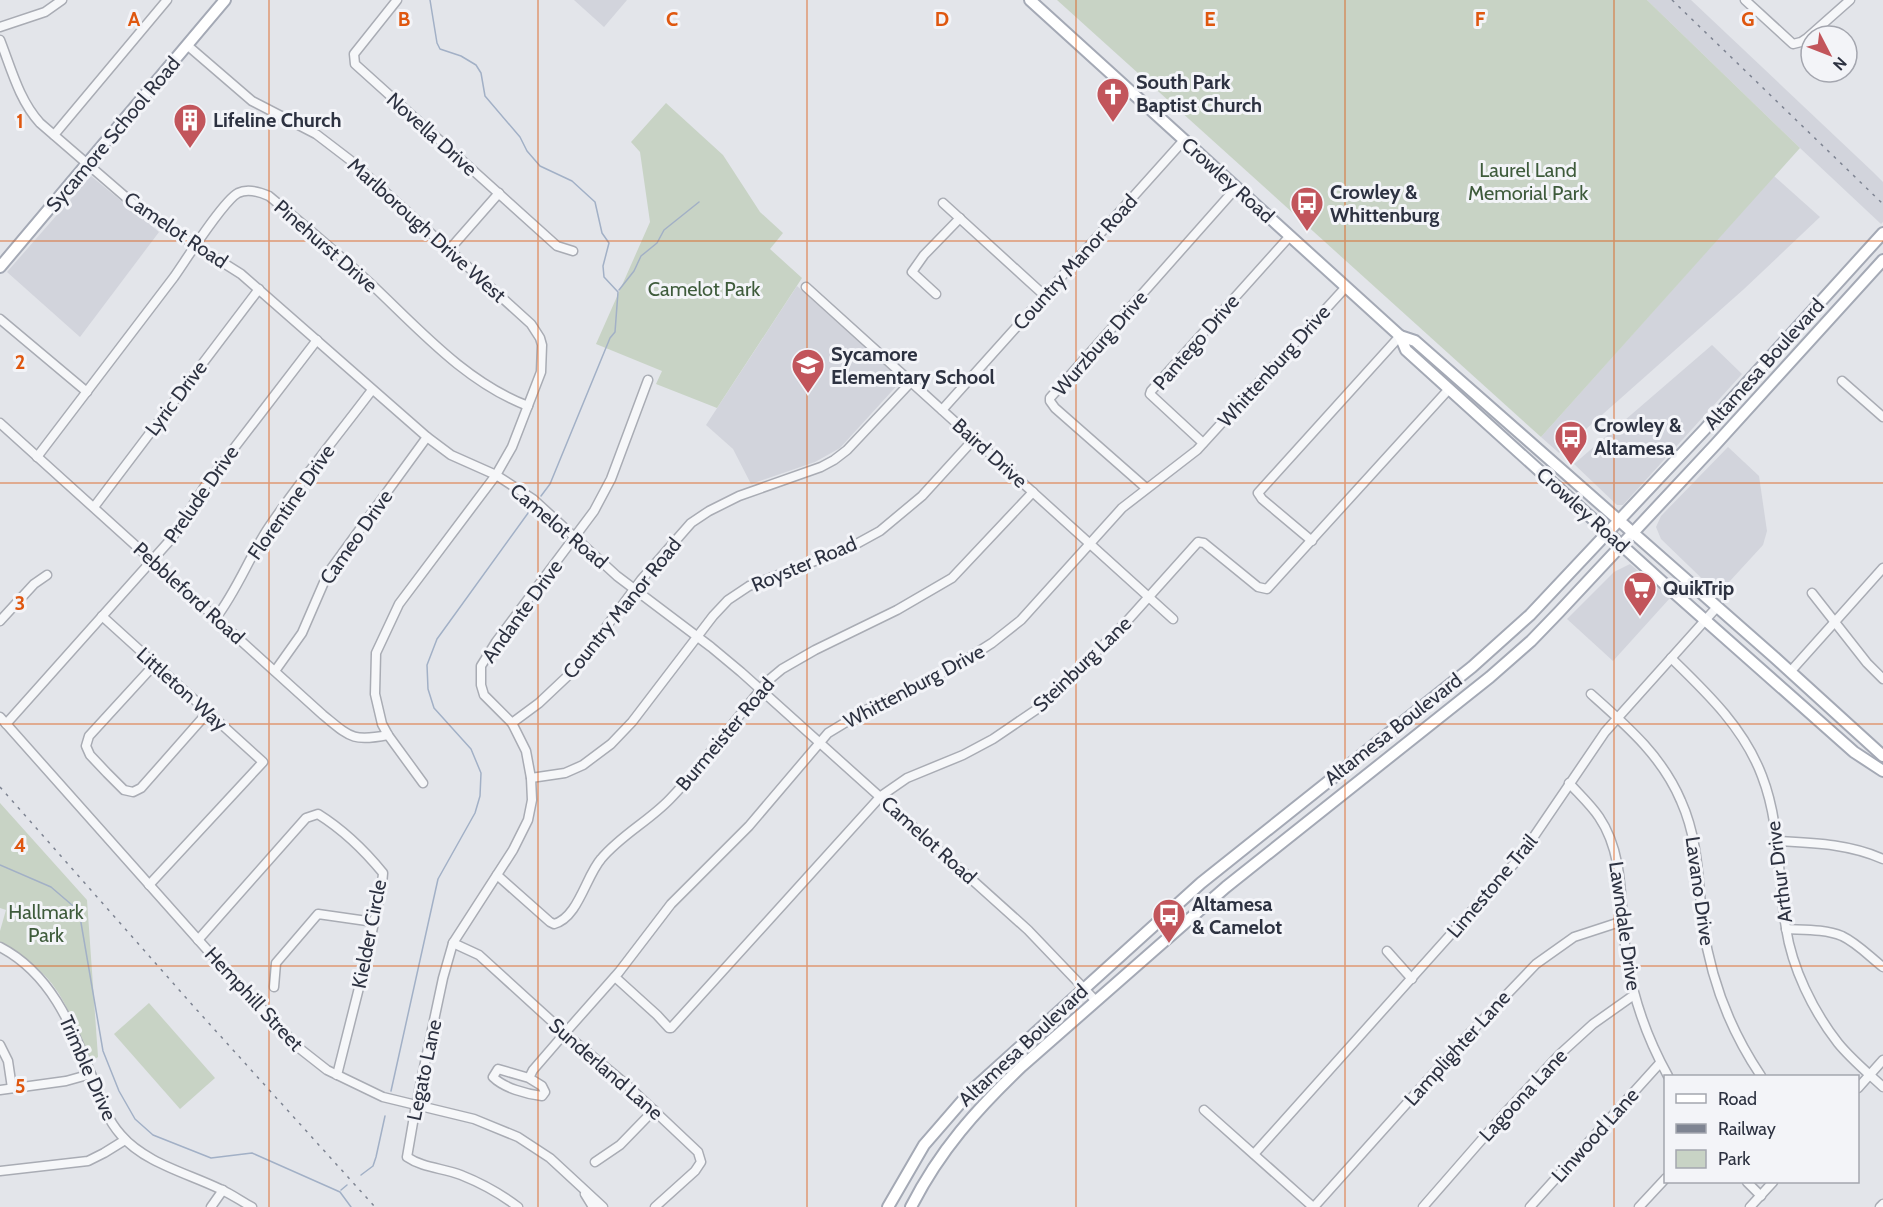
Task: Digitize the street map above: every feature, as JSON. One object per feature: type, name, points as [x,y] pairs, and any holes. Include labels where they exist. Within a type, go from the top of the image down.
[{"type":"main road","name":"Sycamore School Road","points":[[0,267],[225,0]]},
{"type":"main road","name":"Crowley Road","points":[[1029,0],[1345,288],[1400,336],[1415,341],[1476,394],[1883,756]]},
{"type":"main road","name":"Altamesa Boulevard","points":[[888,1207],[924,1145],[970,1092],[1202,883],[1504,639],[1530,615],[1883,233]]},
{"type":"main road","name":"Altamesa Boulevard","points":[[911,1207],[950,1143],[991,1096],[1095,1000],[1226,887],[1516,654],[1559,612],[1725,434],[1883,260]]},
{"type":"main road","name":"Crowley Road","points":[[1400,336],[1406,350],[1607,533],[1854,752],[1883,771]]},
{"type":"main road","points":[[1449,389],[1476,394]]},
{"type":"main road","points":[[1715,417],[1725,434]]},
{"type":"main road","points":[[1504,639],[1516,654]]},
{"type":"main road","points":[[1303,800],[1315,815]]},
{"type":"street","points":[[0,27],[45,12],[62,0]]},
{"type":"street","points":[[54,135],[167,0]]},
{"type":"street","name":"Novella Drive","points":[[397,0],[354,54],[355,64],[557,246],[573,251]]},
{"type":"street","points":[[1744,0],[1793,44],[1801,42],[1850,0]]},
{"type":"street","name":"Camelot Road","points":[[0,40],[20,93],[33,116],[54,135],[143,212],[241,274],[372,390],[451,455],[496,475],[533,499],[617,576],[697,636],[880,796],[1028,930],[1095,1000]]},
{"type":"street","name":"Marlborough Drive West","points":[[187,45],[252,101],[316,134],[342,153],[531,324],[540,338],[543,352],[541,372],[512,447],[496,475],[399,604],[379,643],[375,666],[375,694],[379,712],[388,735],[423,783]]},
{"type":"street","name":"Country Manor Road","points":[[942,410],[1184,140]]},
{"type":"street","name":"Wurzburg Drive","points":[[1146,488],[1055,408],[1050,398],[1236,189]]},
{"type":"street","name":"Pinehurst Drive","points":[[38,457],[196,245],[239,192],[259,191],[269,196],[332,248],[456,363],[499,393],[528,406]]},
{"type":"street","points":[[449,250],[499,193]]},
{"type":"street","points":[[943,203],[1044,295]]},
{"type":"street","points":[[936,294],[912,272],[924,255],[960,218]]},
{"type":"street","name":"Pantego Drive","points":[[1203,443],[1150,394],[1151,391],[1289,237]]},
{"type":"street","name":"Baird Drive","points":[[806,287],[1173,619]]},
{"type":"street","name":"Whittenburg Drive","points":[[529,1078],[533,1070],[615,977],[671,904],[749,826],[819,743],[838,726],[944,673],[992,643],[1021,620],[1122,508],[1187,459],[1203,443],[1345,288]]},
{"type":"street","name":"Lyric Drive","points":[[94,507],[259,289]]},
{"type":"street","points":[[0,320],[87,392]]},
{"type":"street","points":[[1312,541],[1262,499],[1258,493],[1400,336]]},
{"type":"street","name":"Prelude Drive","points":[[3,720],[172,538],[205,486],[317,340]]},
{"type":"street","name":"Andante Drive","points":[[480,682],[483,660],[594,511],[611,478],[648,380]]},
{"type":"street","points":[[1842,381],[1883,417]]},
{"type":"street","name":"Country Manor Road","points":[[512,723],[539,703],[574,670],[634,590],[692,523],[709,511],[739,496],[821,467],[834,460],[911,382]]},
{"type":"street","name":"Steinburg Lane","points":[[615,977],[671,1028],[880,796],[906,778],[963,755],[993,739],[1046,703],[1084,666],[1198,542],[1204,543],[1258,587],[1264,590],[1271,585],[1449,389]]},
{"type":"street","name":"Florentine Drive","points":[[215,619],[269,527],[372,390]]},
{"type":"street","name":"Pebbleford Road","points":[[0,423],[215,619],[349,736],[370,739],[388,735]]},
{"type":"street","name":"Cameo Drive","points":[[275,671],[302,633],[328,573],[428,437]]},
{"type":"street","name":"Royster Road","points":[[531,778],[564,773],[594,758],[632,722],[697,636],[729,600],[749,586],[849,548],[893,522],[922,496],[974,439]]},
{"type":"street","name":"Burmeister Road","points":[[497,875],[550,922],[559,923],[574,906],[600,860],[681,788],[760,690],[782,669],[815,650],[897,610],[952,578],[1033,492]]},
{"type":"street","points":[[1790,672],[1883,568]]},
{"type":"street","points":[[0,621],[34,584],[47,575]]},
{"type":"street","points":[[1812,593],[1867,663],[1883,679]]},
{"type":"street","name":"Limestone Trail","points":[[1254,1154],[1520,857],[1591,751],[1617,717],[1717,607]]},
{"type":"street","name":"Littleton Way","points":[[102,616],[263,762],[149,885]]},
{"type":"street","name":"Arthur Drive","points":[[1671,658],[1715,700],[1750,752],[1762,776],[1772,809],[1786,929],[1798,973],[1820,1018],[1839,1044],[1883,1087]]},
{"type":"street","points":[[155,664],[88,736],[86,746],[90,754],[124,790],[133,792],[141,788],[208,712]]},
{"type":"street","name":"Legato Lane","points":[[480,682],[484,695],[512,723],[526,751],[532,800],[528,820],[513,850],[453,943],[443,978],[407,1157],[416,1163],[460,1175],[499,1193],[518,1207]]},
{"type":"street","name":"Lavano Drive","points":[[1591,694],[1617,717],[1656,758],[1681,799],[1693,832],[1703,924],[1716,987],[1727,1016],[1760,1075]]},
{"type":"street","name":"Hemphill Street","points":[[3,720],[198,940],[298,1048],[327,1070],[383,1097],[474,1119],[518,1137],[550,1158],[603,1207]]},
{"type":"street","name":"Lawndale Drive","points":[[1569,783],[1600,818],[1610,839],[1617,861],[1627,959],[1635,995],[1646,1029],[1667,1075]]},
{"type":"street","name":"Kielder Circle","points":[[198,940],[306,818],[318,814],[330,821],[373,860],[383,873],[352,1020],[337,1075]]},
{"type":"street","points":[[1777,841],[1850,847],[1883,859]]},
{"type":"street","points":[[274,987],[276,963],[318,914],[374,922]]},
{"type":"street","name":"Lamplighter Lane","points":[[1314,1207],[1468,1035],[1536,964],[1574,937],[1623,921]]},
{"type":"street","points":[[1786,929],[1821,931],[1841,936],[1883,967]]},
{"type":"street","name":"Sunderland Lane","points":[[453,943],[479,955],[698,1152],[701,1162],[695,1171],[655,1207]]},
{"type":"street","name":"Trimble Drive","points":[[0,947],[25,963],[48,987],[62,1007],[107,1115],[125,1140],[146,1155],[223,1190],[252,1207]]},
{"type":"street","points":[[1387,951],[1412,979]]},
{"type":"street","name":"Lagoona Lane","points":[[1423,1207],[1560,1054],[1593,1024],[1635,995]]},
{"type":"street","points":[[0,1045],[8,1061],[12,1089]]},
{"type":"street","points":[[1859,1086],[1883,1060]]},
{"type":"street","name":"Linwood Lane","points":[[1530,1207],[1660,1063]]},
{"type":"street","points":[[498,1069],[529,1078],[542,1086],[546,1092],[542,1096],[499,1083],[493,1077],[498,1069]]},
{"type":"street","points":[[0,1090],[91,1074]]},
{"type":"street","points":[[595,1162],[620,1145],[654,1110]]},
{"type":"street","points":[[1204,1110],[1314,1207]]},
{"type":"street","points":[[0,1171],[88,1161],[105,1154],[125,1140]]},
{"type":"street","points":[[1639,1207],[1664,1179]]},
{"type":"street","name":"Hemphill Street","points":[[577,1181],[593,1207]]},
{"type":"street","points":[[1748,1183],[1761,1196]]},
{"type":"street","points":[[1750,1207],[1772,1183]]},
{"type":"street","points":[[211,1207],[223,1190]]},
{"type":"shaded area","points":[[574,0],[627,0],[604,27]]},
{"type":"shaded area","points":[[1647,0],[1691,0],[1883,182],[1883,222],[1881,224],[1800,148]]},
{"type":"shaded area","points":[[91,176],[159,232],[80,337],[7,272]]},
{"type":"shaded area","points":[[1774,176],[1820,217],[1744,289],[1559,453],[1541,437]]},
{"type":"shaded area","name":"Sycamore Elementary School","points":[[797,286],[902,380],[840,448],[815,462],[751,484],[733,449],[706,425]]},
{"type":"shaded area","points":[[1712,345],[1742,374],[1623,505],[1617,505],[1574,464]]},
{"type":"shaded area","points":[[1728,447],[1759,476],[1767,531],[1763,545],[1718,594],[1661,539],[1656,527],[1661,516]]},
{"type":"shaded area","points":[[1630,564],[1670,598],[1613,661],[1567,619],[1614,572]]},
{"type":"green space","name":"Laurel Land Memorial Park","points":[[1057,0],[1647,0],[1800,148],[1541,437]]},
{"type":"green space","name":"Camelot Park","points":[[666,103],[723,155],[760,212],[783,233],[770,249],[802,278],[717,408],[656,384],[662,371],[596,344],[650,222],[640,152],[631,142]]},
{"type":"green space","name":"Hallmark Park","points":[[0,803],[87,900],[98,1057],[90,1062],[72,1019],[55,988],[32,963],[0,942],[0,931],[6,910],[0,908]]},
{"type":"green space","points":[[149,1003],[215,1078],[180,1109],[114,1034]]},
{"type":"waterway","points":[[430,0],[440,49],[461,56],[476,65],[481,73],[485,96],[520,137],[527,151],[540,166],[572,181],[595,202],[602,233],[609,243],[603,266],[604,277],[618,292],[615,332],[610,338],[550,484],[541,496]]},
{"type":"waterway","points":[[619,290],[634,271],[641,256],[657,243],[664,230],[699,202]]},
{"type":"waterway","points":[[391,1091],[438,879],[475,813],[480,796],[481,773],[471,749],[434,708],[428,689],[427,665],[437,639],[531,509]]},
{"type":"waterway","points":[[0,865],[51,887],[79,911],[103,1051],[119,1091],[135,1119],[153,1135],[211,1158],[252,1153],[340,1192],[351,1207]]},
{"type":"waterway","points":[[361,1175],[373,1166],[385,1116]]},
{"type":"waterway","points":[[341,1190],[347,1185]]},
{"type":"railway","points":[[1672,0],[1883,204]]},
{"type":"railway","points":[[0,787],[375,1207]]},
{"type":"place","name":"South Park Baptist Church","points":[[1113,123]]},
{"type":"place","name":"Lifeline Church","points":[[190,149]]},
{"type":"place","name":"Crowley & Whittenburg","points":[[1307,232]]},
{"type":"place","name":"Sycamore Elementary School","points":[[808,394]]},
{"type":"place","name":"Crowley & Altamesa","points":[[1571,466]]},
{"type":"place","name":"QuikTrip","points":[[1640,617]]},
{"type":"place","name":"Altamesa & Camelot","points":[[1169,944]]}]
